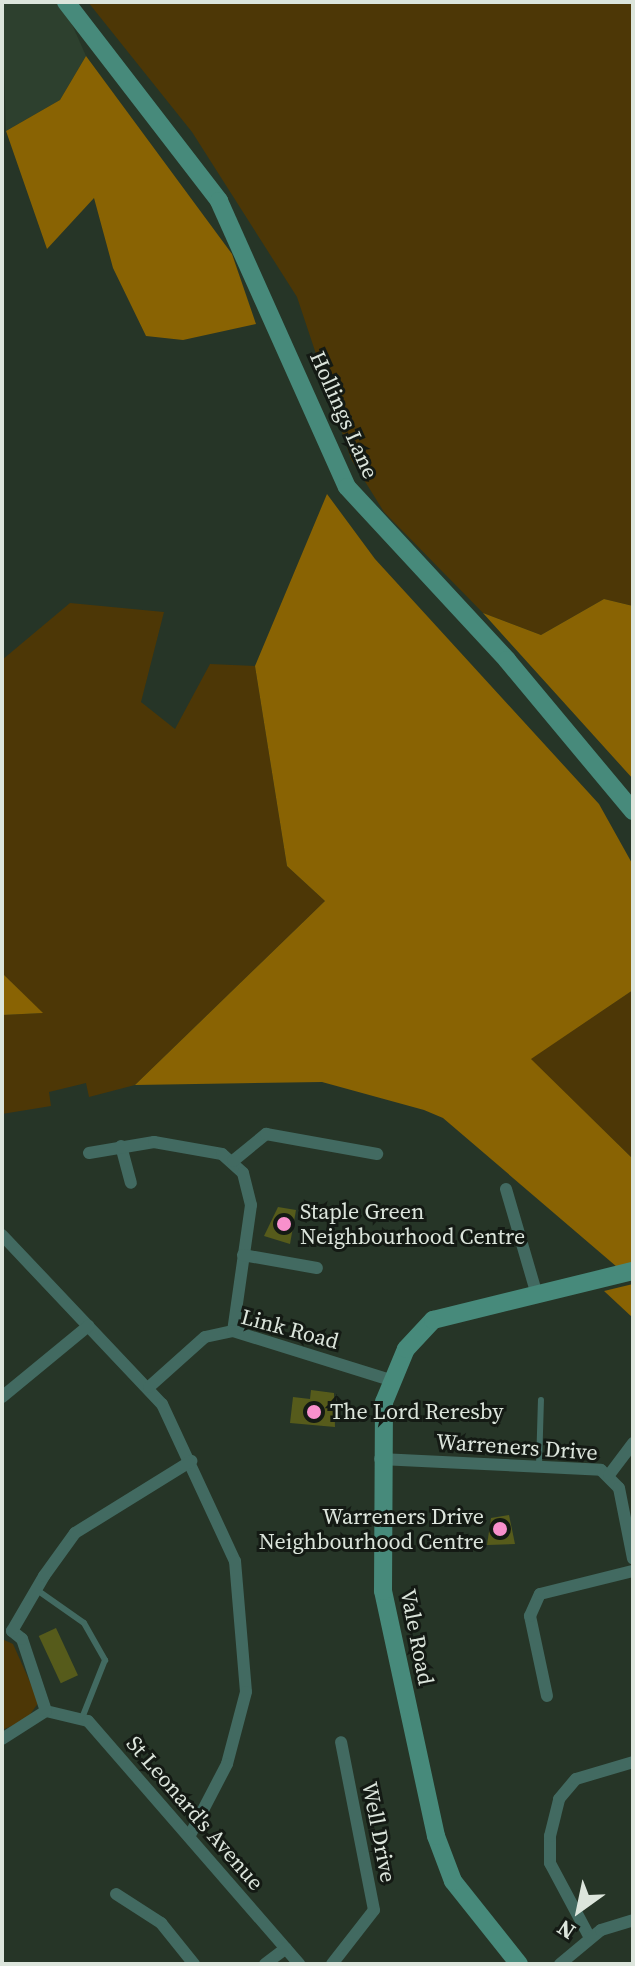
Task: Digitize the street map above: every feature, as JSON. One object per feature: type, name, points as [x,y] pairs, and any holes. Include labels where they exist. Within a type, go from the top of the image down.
[{"type":"street","name":"Hollings Lane","points":[[66,2],[219,201],[336,465],[384,529],[412,557],[633,811]]},
{"type":"street","points":[[233,1161],[266,1134],[377,1154]]},
{"type":"street","points":[[89,1153],[154,1142],[233,1161]]},
{"type":"street","points":[[121,1146],[131,1183]]},
{"type":"street","points":[[233,1161],[251,1205],[233,1331]]},
{"type":"street","points":[[506,1189],[537,1295]]},
{"type":"street","points":[[2,1235],[149,1387],[191,1461],[235,1561],[248,1664],[227,1764],[189,1837]]},
{"type":"street","points":[[243,1255],[317,1268]]},
{"type":"street","name":"Vale Road","points":[[519,1964],[461,1893],[436,1836],[383,1591],[380,1459],[390,1380],[433,1320],[633,1271]]},
{"type":"street","points":[[2,1397],[88,1326]]},
{"type":"street","name":"Link Road","points":[[149,1387],[205,1337],[233,1331],[390,1380]]},
{"type":"street","points":[[609,1475],[633,1443]]},
{"type":"street","name":"Warreners Drive","points":[[380,1459],[539,1466],[609,1475],[619,1488],[633,1559]]},
{"type":"street","points":[[46,1711],[40,1682],[7,1630],[75,1533],[191,1461]]},
{"type":"street","points":[[547,1696],[530,1616],[540,1594],[633,1571]]},
{"type":"street","points":[[2,1739],[46,1711],[82,1718]]},
{"type":"street","name":"St Leonard's Avenue","points":[[82,1718],[299,1964]]},
{"type":"street","name":"Well Drive","points":[[332,1964],[374,1910],[341,1742]]},
{"type":"street","points":[[590,1938],[550,1863],[550,1836],[559,1799],[576,1779],[633,1762]]},
{"type":"street","points":[[116,1894],[161,1923],[194,1964]]},
{"type":"street","points":[[560,1964],[590,1938],[633,1920]]},
{"type":"street","points":[[265,1964],[286,1948]]},
{"type":"lane","points":[[539,1466],[541,1400]]},
{"type":"lane","points":[[37,1590],[84,1623],[105,1660],[82,1718]]},
{"type":"shaded area","points":[[2,2],[62,2],[86,56],[60,100],[6,131]]},
{"type":"shaded area","points":[[88,2],[633,2],[633,606],[604,599],[541,635],[483,613],[384,512],[351,459],[297,297],[192,132]]},
{"type":"shaded area","points":[[86,56],[232,254],[256,324],[183,340],[146,336],[113,268],[94,198],[47,249],[6,131],[60,100]]},
{"type":"shaded area","points":[[327,494],[375,559],[599,804],[633,865],[633,990],[531,1059],[633,1159],[633,1263],[617,1267],[443,1118],[424,1110],[322,1082],[135,1085],[325,901],[287,866],[255,666]]},
{"type":"shaded area","points":[[604,599],[633,606],[633,779],[483,613],[541,635]]},
{"type":"shaded area","points":[[70,603],[164,612],[141,702],[175,729],[210,664],[255,666],[287,866],[325,901],[135,1085],[89,1097],[86,1083],[49,1092],[51,1106],[2,1114],[2,1015],[42,1013],[2,973],[2,660]]},
{"type":"shaded area","points":[[2,973],[43,1013],[2,1015]]},
{"type":"shaded area","points":[[633,990],[633,1159],[530,1059]]},
{"type":"shaded area","points":[[633,1284],[633,1318],[604,1291]]},
{"type":"shaded area","points":[[2,1639],[13,1644],[39,1702],[26,1720],[2,1730]]},
{"type":"building","name":"Staple Green Neighbourhood Centre","points":[[278,1207],[296,1210],[290,1244],[264,1236]]},
{"type":"building","name":"The Lord Reresby","points":[[311,1390],[334,1393],[335,1427],[290,1423],[293,1397],[310,1399]]},
{"type":"building","name":"Warreners Drive Neighbourhood Centre","points":[[509,1515],[515,1544],[487,1545],[491,1518]]},
{"type":"building","points":[[56,1628],[78,1675],[61,1683],[39,1636]]},
{"type":"place","name":"Staple Green Neighbourhood Centre","points":[[284,1224]]},
{"type":"place","name":"The Lord Reresby","points":[[314,1412]]},
{"type":"place","name":"Warreners Drive Neighbourhood Centre","points":[[500,1529]]}]
